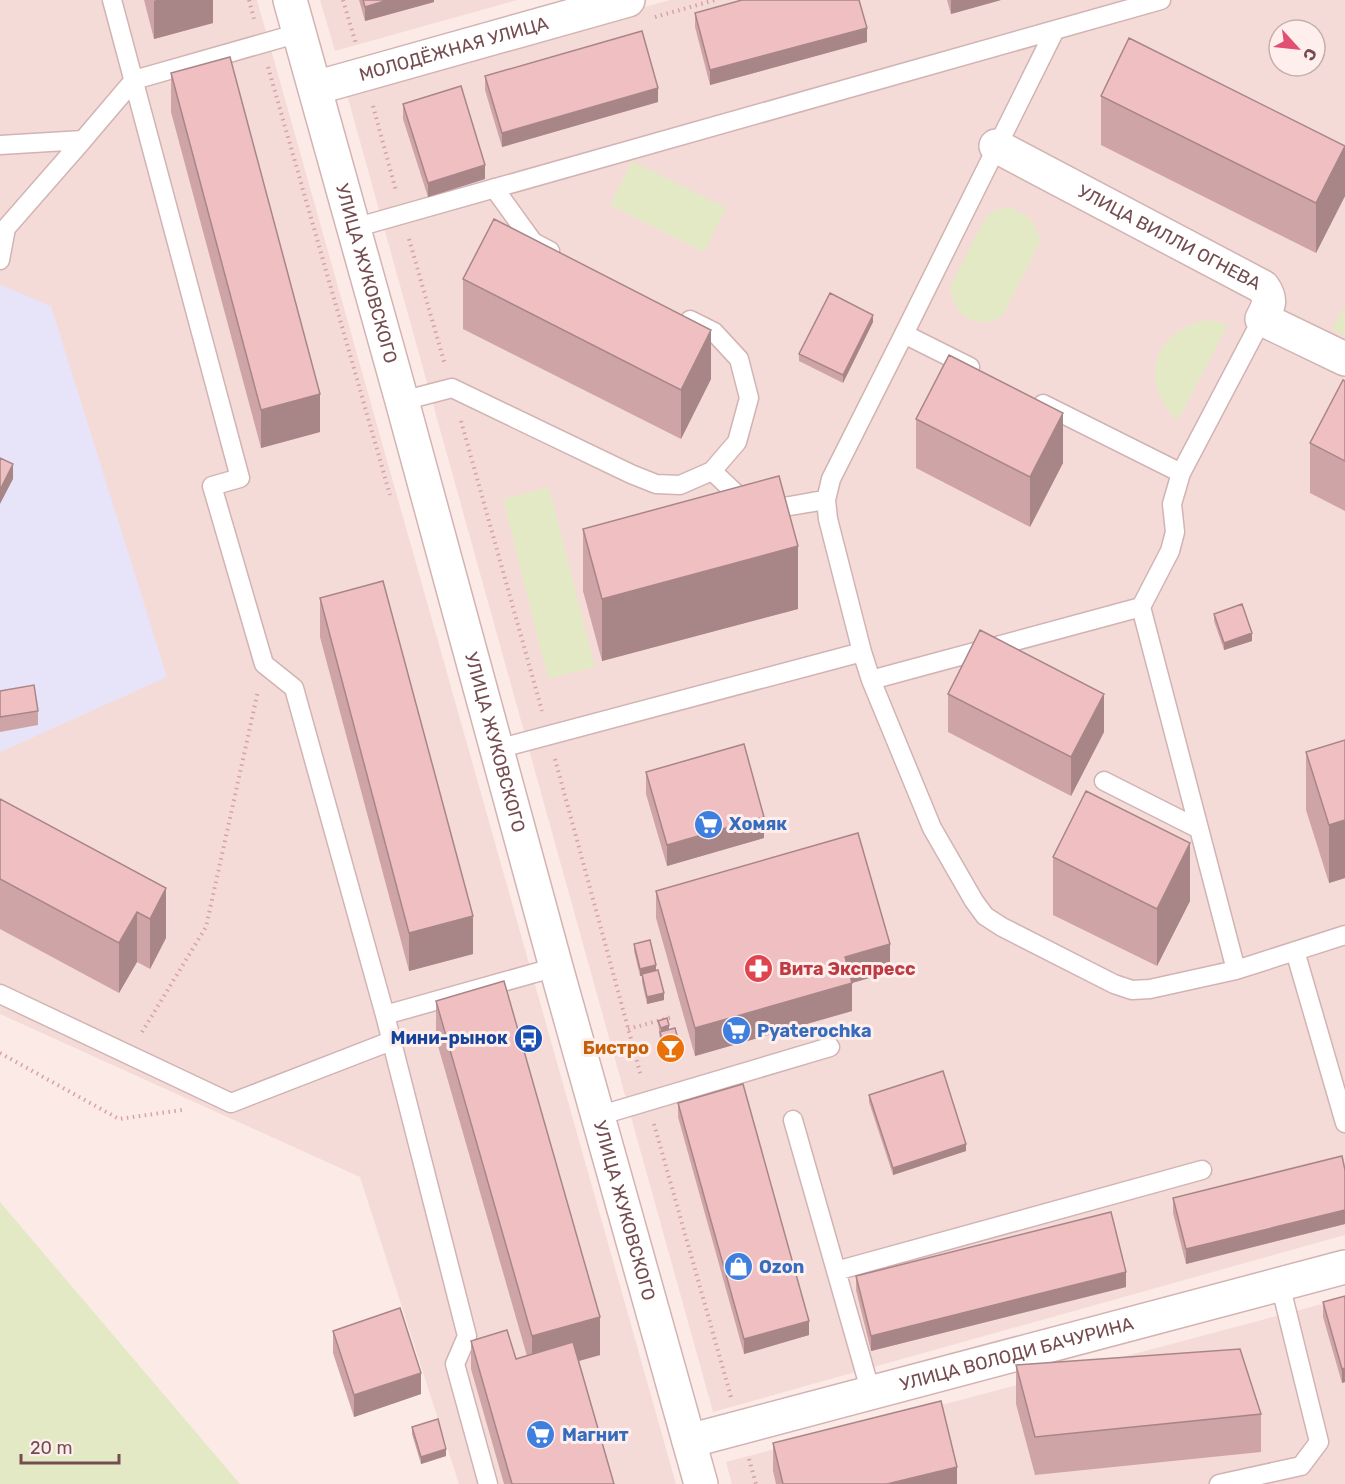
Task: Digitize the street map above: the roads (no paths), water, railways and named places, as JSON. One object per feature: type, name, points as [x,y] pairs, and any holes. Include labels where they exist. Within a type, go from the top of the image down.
[{"type":"street","name":"УЛИЦА ЖУКОВСКОГО","points":[[290,0],[701,1484]]},
{"type":"street","name":"МОЛОДЁЖНАЯ УЛИЦА","points":[[315,88],[628,0]]},
{"type":"street","name":"УЛИЦА ВИЛЛИ ОГНЕВА","points":[[996,147],[1263,287],[1268,295],[1269,305],[1262,319],[1345,359]]},
{"type":"street","name":"УЛИЦА ВОЛОДИ БАЧУРИНА","points":[[689,1441],[1345,1267]]},
{"type":"lane","points":[[112,0],[240,478],[212,486],[264,664],[294,688],[392,1041],[467,1336],[455,1364],[488,1484]]},
{"type":"lane","points":[[354,228],[1161,0]]},
{"type":"lane","points":[[1055,30],[831,479],[826,500],[828,519],[862,652],[932,828],[974,901],[985,916],[1002,927],[1114,984],[1132,990],[1150,989],[1236,970],[1345,935]]},
{"type":"lane","points":[[0,260],[6,228],[134,80],[299,33]]},
{"type":"lane","points":[[0,146],[83,140]]},
{"type":"lane","points":[[494,188],[533,242],[565,258]]},
{"type":"lane","points":[[402,401],[452,388],[631,474],[656,484],[680,485],[712,471],[737,442],[749,398],[739,359],[714,332],[671,311]]},
{"type":"lane","points":[[1236,970],[1141,607],[1170,550],[1175,532],[1172,504],[1181,473],[1262,319]]},
{"type":"lane","points":[[903,334],[989,376]]},
{"type":"lane","points":[[1032,398],[1181,473]]},
{"type":"lane","points":[[712,471],[743,499],[755,506],[770,508],[826,500]]},
{"type":"lane","points":[[872,680],[1141,607]]},
{"type":"lane","points":[[497,749],[862,652]]},
{"type":"lane","points":[[1104,782],[1199,829]]},
{"type":"lane","points":[[1295,951],[1345,1120]]},
{"type":"lane","points":[[385,1016],[556,967]]},
{"type":"lane","points":[[0,994],[231,1103],[392,1041]]},
{"type":"lane","points":[[598,1116],[830,1047]]},
{"type":"lane","points":[[793,1120],[871,1393]]},
{"type":"lane","points":[[836,1271],[1202,1170]]},
{"type":"lane","points":[[1219,1484],[1300,1466],[1319,1442],[1280,1284]]},
{"type":"place","name":"Хомяк","points":[[708,824]]},
{"type":"place","name":"Вита Экспресс","points":[[758,969]]},
{"type":"place","name":"Pyaterochka","points":[[736,1031]]},
{"type":"place","name":"Мини-рынок","points":[[529,1038]]},
{"type":"place","name":"Бистро","points":[[670,1048]]},
{"type":"place","name":"Ozon","points":[[738,1267]]},
{"type":"place","name":"Магнит","points":[[541,1435]]}]
